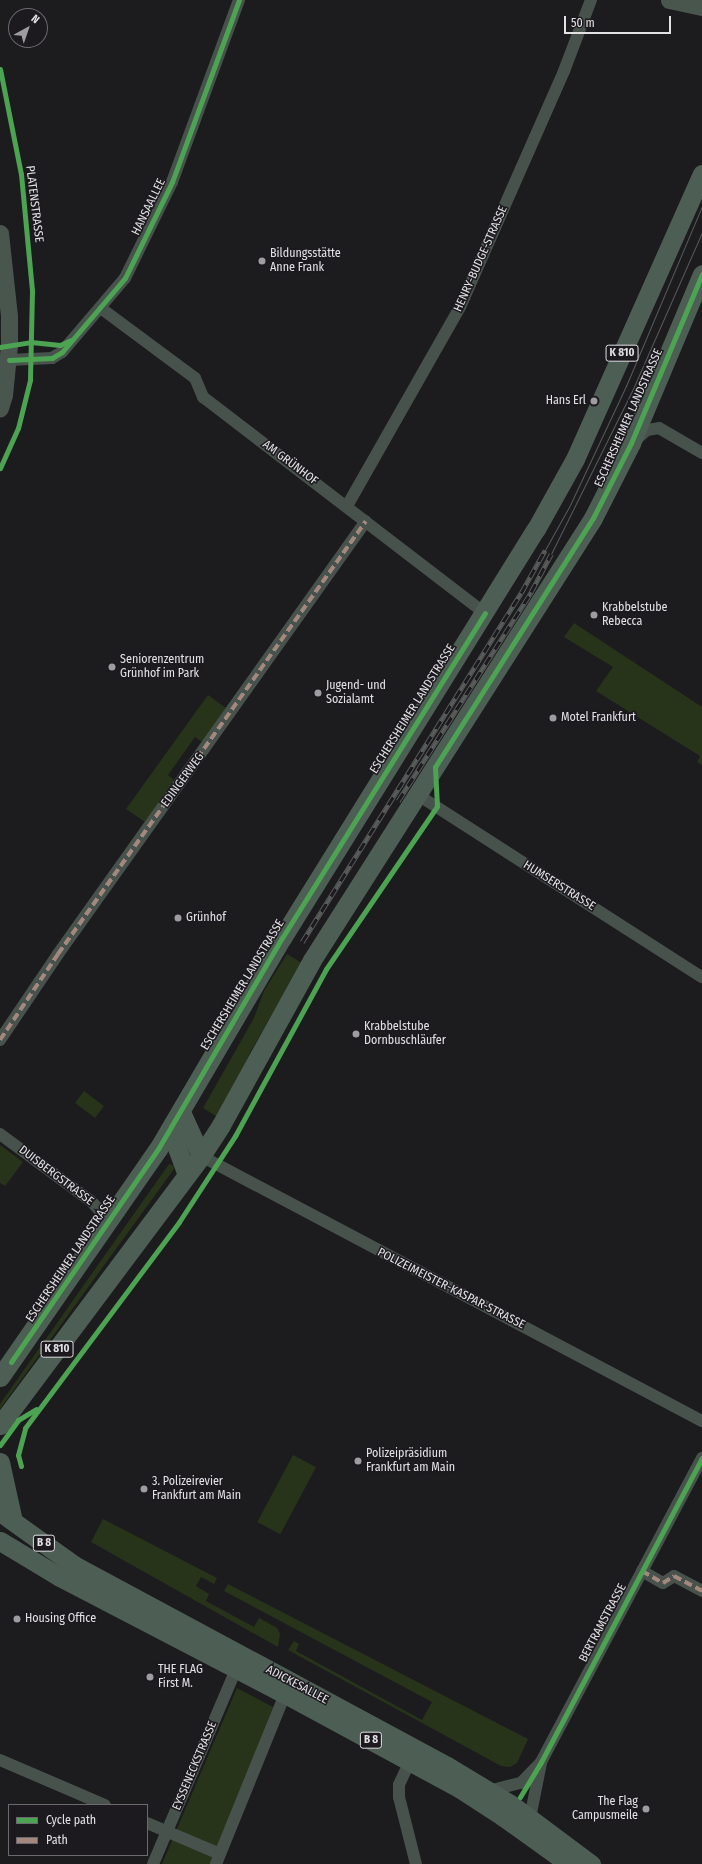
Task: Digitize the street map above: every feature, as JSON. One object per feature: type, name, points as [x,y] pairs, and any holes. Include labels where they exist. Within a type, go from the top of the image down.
[{"type":"main road","points":[[669,0],[702,7]]},
{"type":"main road","name":"ESCHERSHEIMER LANDSTRASSE","points":[[0,1377],[110,1222],[170,1129],[282,938],[485,613],[575,459],[702,174]]},
{"type":"main road","points":[[0,233],[9,316],[9,360],[0,408]]},
{"type":"main road","name":"ESCHERSHEIMER LANDSTRASSE","points":[[0,1425],[201,1156],[221,1125],[312,960],[593,518],[631,443],[702,274]]},
{"type":"main road","points":[[180,1112],[201,1156]]},
{"type":"main road","points":[[170,1129],[188,1175]]},
{"type":"main road","points":[[158,1148],[201,1156]]},
{"type":"main road","points":[[0,1462],[6,1517]]},
{"type":"main road","name":"ADICKESALLEE","points":[[6,1517],[74,1565],[412,1747],[488,1791],[530,1818],[591,1864]]},
{"type":"main road","name":"ADICKESALLEE","points":[[0,1541],[60,1577],[236,1668],[410,1761],[502,1816],[569,1864]]},
{"type":"street","name":"HANSAALLEE","points":[[9,360],[52,358],[57,355],[102,309],[125,278],[172,182],[239,0]]},
{"type":"street","name":"HENRY-BUDGE-STRASSE","points":[[348,506],[460,307],[564,71],[591,0]]},
{"type":"street","name":"AM GRÜNHOF","points":[[102,309],[195,378],[203,397],[348,506],[485,613]]},
{"type":"street","points":[[631,443],[647,430],[659,428],[702,453]]},
{"type":"street","name":"EDINGERWEG","points":[[0,1040],[58,954],[366,521]]},
{"type":"street","name":"HUMSERSTRASSE","points":[[418,795],[702,977]]},
{"type":"street","name":"DUISBERGSTRASSE","points":[[0,1134],[94,1204],[110,1222]]},
{"type":"street","name":"POLIZEIMEISTER-KASPAR-STRASSE","points":[[201,1156],[702,1421]]},
{"type":"street","name":"BERTRAMSTRASSE","points":[[488,1791],[521,1783],[541,1762],[702,1458]]},
{"type":"street","points":[[642,1571],[663,1583],[674,1576],[702,1591]]},
{"type":"street","name":"EYSSENECKSTRASSE","points":[[154,1864],[236,1668]]},
{"type":"street","points":[[148,1823],[218,1859],[285,1694]]},
{"type":"street","points":[[0,1760],[103,1804]]},
{"type":"street","points":[[410,1761],[400,1786],[399,1797],[416,1864]]},
{"type":"street","name":"BERTRAMSTRASSE","points":[[530,1818],[541,1762]]},
{"type":"green space","points":[[574,623],[702,707],[702,765],[697,762],[700,756],[596,691],[613,667],[564,637]]},
{"type":"green space","points":[[208,695],[226,708],[202,742],[195,737],[168,775],[174,780],[145,822],[126,809]]},
{"type":"green space","points":[[287,954],[302,963],[251,1051],[219,1118],[203,1108],[254,1018],[264,991]]},
{"type":"green space","points":[[84,1091],[104,1106],[95,1118],[75,1103]]},
{"type":"green space","points":[[0,1145],[23,1162],[5,1186],[0,1183]]},
{"type":"green space","points":[[169,1164],[173,1165],[174,1169],[0,1409],[0,1404]]},
{"type":"green space","points":[[293,1455],[316,1467],[280,1534],[257,1522]]},
{"type":"green space","points":[[103,1519],[217,1578],[214,1584],[201,1577],[196,1586],[209,1594],[206,1601],[254,1627],[259,1618],[277,1628],[280,1634],[278,1647],[91,1542]]},
{"type":"green space","points":[[228,1584],[528,1739],[517,1763],[510,1767],[501,1766],[288,1650],[294,1641],[299,1644],[296,1651],[422,1720],[432,1702],[224,1591]]},
{"type":"green space","points":[[237,1688],[273,1707],[214,1864],[162,1864]]},
{"type":"tram line","points":[[545,550],[570,505],[626,386],[702,206]]},
{"type":"tram line","points":[[551,554],[632,391],[702,232]]},
{"type":"railway","points":[[302,942],[521,593],[545,550]]},
{"type":"railway","points":[[398,801],[531,592],[551,554]]},
{"type":"marked path","points":[[0,1040],[58,954],[366,521]]},
{"type":"marked path","points":[[642,1571],[663,1583],[674,1576],[702,1591]]},
{"type":"cycle path","points":[[9,360],[52,358],[62,352],[125,278],[172,182],[239,0]]},
{"type":"cycle path","name":"PLATENSTRASSE","points":[[0,69],[21,174],[32,291],[30,380],[18,428],[0,468]]},
{"type":"cycle path","points":[[21,1466],[18,1455],[25,1428],[179,1222],[235,1136],[326,969],[437,806],[435,767],[593,518],[631,443],[702,274]]},
{"type":"cycle path","points":[[0,347],[31,342],[60,345],[71,340]]},
{"type":"cycle path","points":[[11,1362],[158,1149],[282,938],[485,613]]},
{"type":"cycle path","points":[[0,1445],[18,1420],[36,1409]]},
{"type":"cycle path","points":[[520,1797],[541,1762],[702,1458]]},
{"type":"place","name":"Bildungsstätte Anne Frank","points":[[262,261]]},
{"type":"place","name":"Hans Erl","points":[[594,401]]},
{"type":"place","name":"Krabbelstube Rebecca","points":[[594,615]]},
{"type":"place","name":"Seniorenzentrum Grünhof im Park","points":[[112,667]]},
{"type":"place","name":"Jugend- und Sozialamt","points":[[318,693]]},
{"type":"place","name":"Motel Frankfurt","points":[[553,718]]},
{"type":"place","name":"Grünhof","points":[[178,918]]},
{"type":"place","name":"Krabbelstube Dornbuschläufer","points":[[356,1034]]},
{"type":"place","name":"Polizeipräsidium Frankfurt am Main","points":[[358,1461]]},
{"type":"place","name":"3. Polizeirevier Frankfurt am Main","points":[[144,1489]]},
{"type":"place","name":"Housing Office","points":[[17,1619]]},
{"type":"place","name":"THE FLAG First M.","points":[[150,1677]]},
{"type":"place","name":"The Flag Campusmeile","points":[[646,1809]]}]
